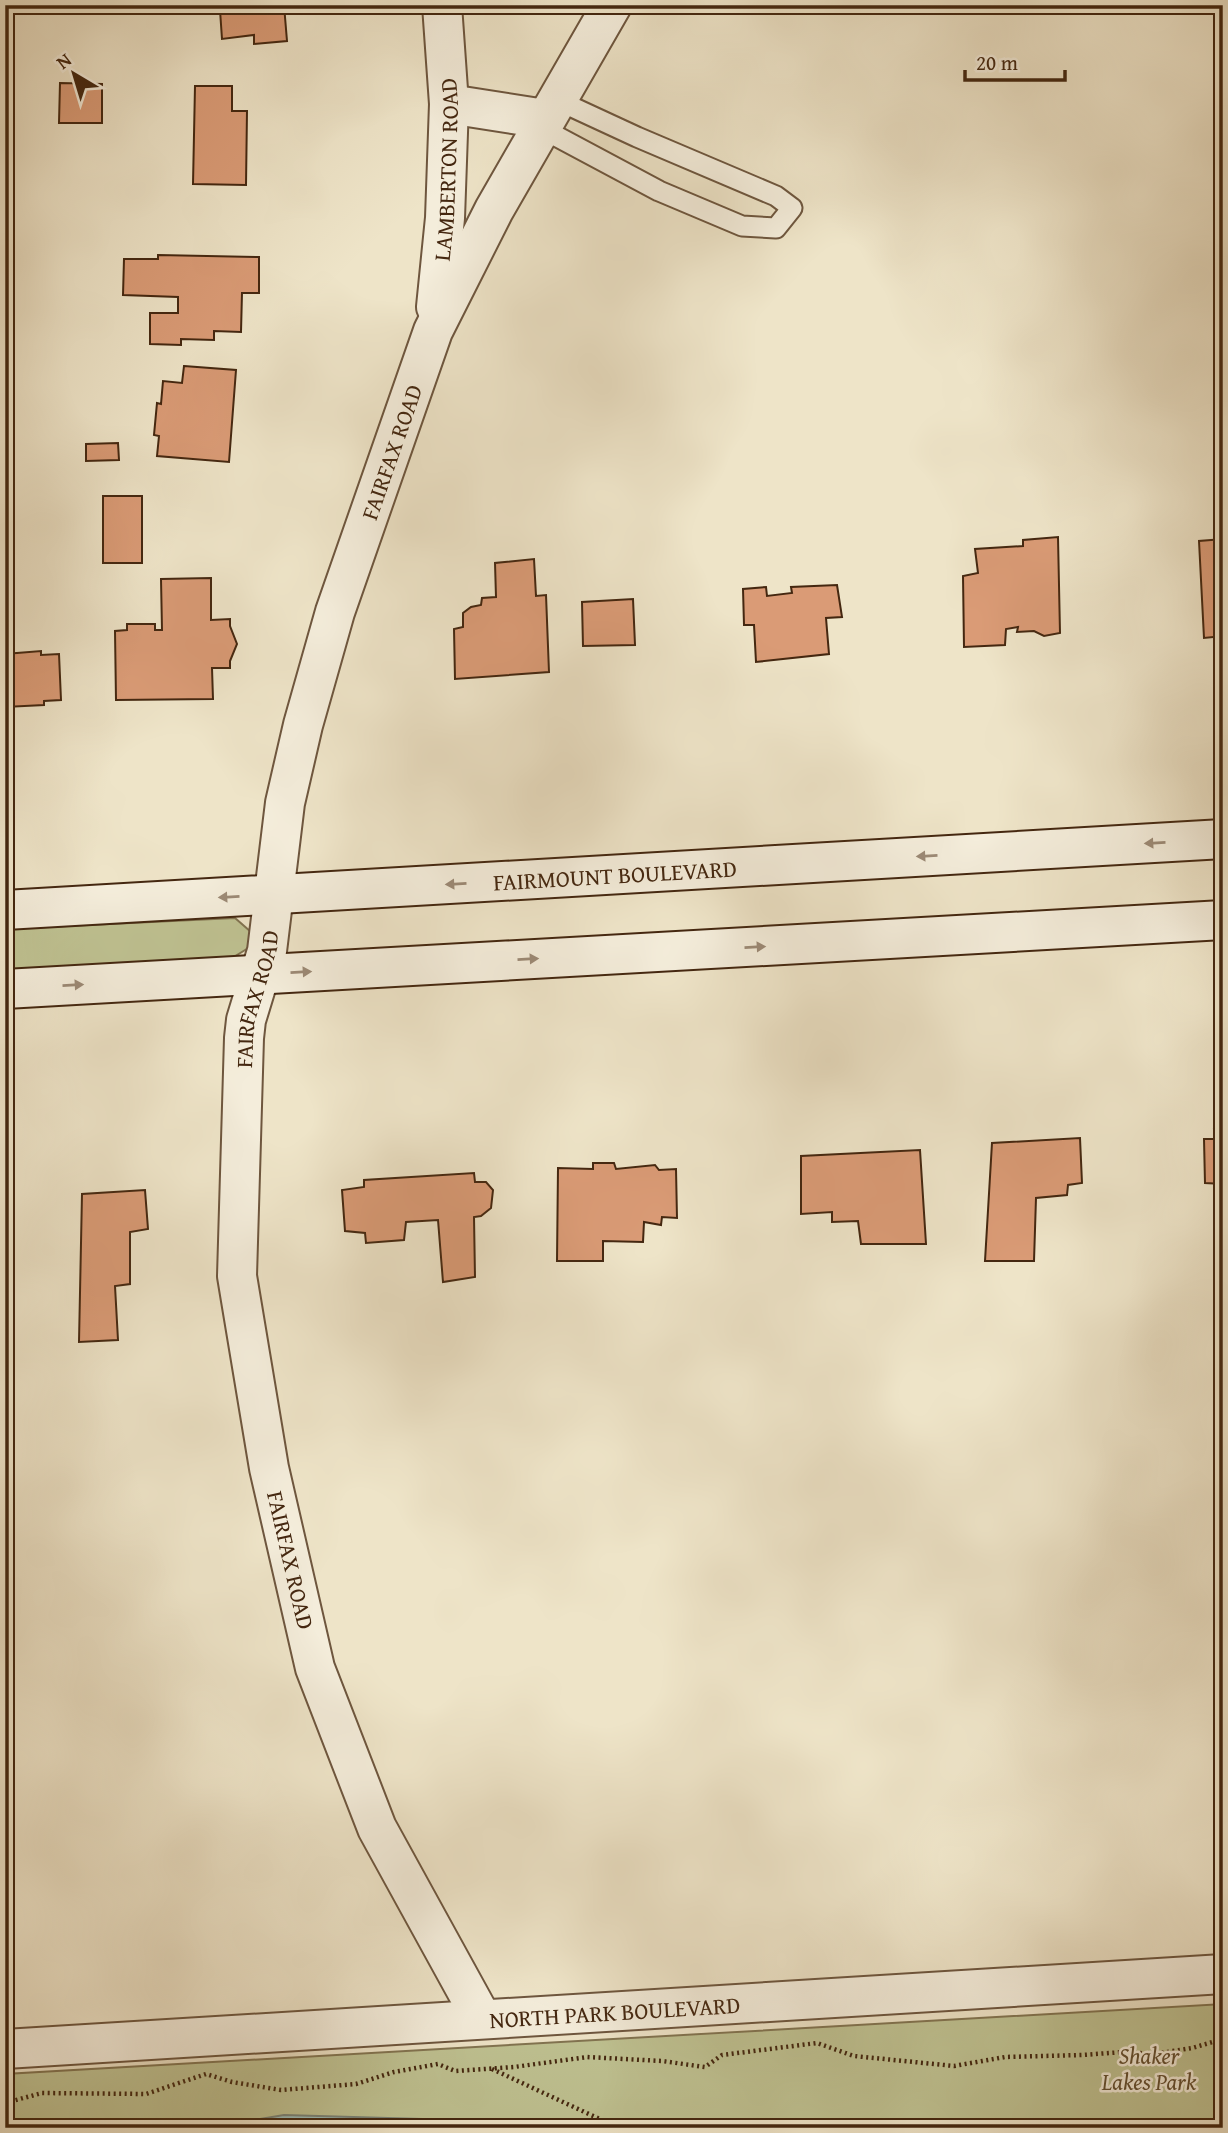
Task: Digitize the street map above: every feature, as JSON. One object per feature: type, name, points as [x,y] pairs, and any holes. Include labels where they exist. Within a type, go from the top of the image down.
[{"type":"street","name":"LAMBERTON ROAD","points":[[433,331],[445,218],[449,104],[442,5]]},
{"type":"street","name":"FAIRFAX ROAD","points":[[482,2019],[377,1828],[315,1668],[269,1468],[237,1276],[244,1038],[246,1020],[267,951],[285,803],[303,725],[335,612],[433,331],[494,210],[612,5]]},
{"type":"street","points":[[449,104],[548,116]]},
{"type":"street","name":"FAIRMOUNT BOULEVARD","points":[[5,910],[1223,839]]},
{"type":"street","points":[[5,989],[1223,920]]},
{"type":"street","name":"NORTH PARK BOULEVARD","points":[[5,2049],[1223,1974]]},
{"type":"lane","points":[[548,116],[637,137],[776,196],[792,208],[776,228],[742,226],[659,191],[548,116]]},
{"type":"path","points":[[5,2103],[42,2093],[146,2094],[206,2074],[232,2082],[281,2090],[356,2084],[438,2064],[454,2071],[587,2057],[662,2061],[705,2067],[722,2056],[817,2043],[854,2056],[954,2066],[1005,2057],[1123,2052],[1154,2054],[1192,2048],[1223,2039]]},
{"type":"path","points":[[491,2068],[619,2128]]},
{"type":"green space","points":[[235,918],[251,932],[250,947],[232,958],[5,973],[5,929]]},
{"type":"green space","name":"Shaker Lakes Park","points":[[1223,2004],[1223,2128],[5,2128],[5,2074]]},
{"type":"water","points":[[284,2115],[457,2120],[494,2128],[205,2128]]},
{"type":"building","points":[[212,5],[284,5],[287,41],[254,44],[254,35],[222,39],[220,10],[213,11]]},
{"type":"building","points":[[60,83],[102,84],[102,123],[59,123]]},
{"type":"building","points":[[195,86],[232,86],[232,111],[247,111],[246,185],[193,184]]},
{"type":"building","points":[[158,255],[259,257],[259,293],[242,293],[241,332],[214,331],[214,340],[181,339],[181,345],[150,344],[150,313],[178,313],[178,297],[123,295],[124,259],[158,259]]},
{"type":"building","points":[[184,366],[236,370],[229,462],[157,456],[159,436],[154,435],[157,403],[161,404],[163,381],[182,383]]},
{"type":"building","points":[[118,443],[119,460],[86,461],[86,444]]},
{"type":"building","points":[[103,496],[142,496],[142,563],[103,563]]},
{"type":"building","points":[[1058,537],[1060,633],[1044,636],[1034,631],[1017,632],[1018,627],[1006,629],[1005,645],[964,647],[963,576],[978,573],[975,549],[1023,546],[1023,540]]},
{"type":"building","points":[[1223,539],[1223,636],[1204,638],[1199,541]]},
{"type":"building","points":[[534,559],[536,596],[546,595],[549,672],[455,679],[454,629],[463,627],[463,613],[471,607],[481,605],[482,598],[496,597],[495,563]]},
{"type":"building","points":[[211,578],[211,620],[230,619],[237,644],[230,668],[212,668],[213,699],[116,700],[115,631],[127,630],[127,624],[155,624],[155,630],[162,630],[161,579]]},
{"type":"building","points":[[837,585],[842,617],[826,618],[829,654],[756,662],[754,625],[744,625],[743,589],[766,587],[767,596],[792,593],[791,587]]},
{"type":"building","points":[[633,599],[635,645],[583,646],[582,602]]},
{"type":"building","points":[[41,651],[41,655],[59,654],[61,700],[44,701],[44,705],[5,707],[5,654]]},
{"type":"building","points":[[1223,1128],[1223,1184],[1205,1183],[1204,1139],[1215,1139],[1214,1129]]},
{"type":"building","points":[[1080,1138],[1082,1183],[1068,1185],[1067,1195],[1036,1198],[1034,1261],[985,1261],[992,1143]]},
{"type":"building","points":[[920,1150],[926,1244],[861,1244],[858,1221],[832,1222],[832,1212],[801,1214],[801,1156]]},
{"type":"building","points":[[593,1163],[614,1163],[616,1169],[655,1165],[659,1170],[676,1169],[677,1218],[662,1217],[661,1225],[644,1222],[643,1242],[603,1241],[603,1261],[557,1261],[558,1168],[593,1169]]},
{"type":"building","points":[[474,1173],[475,1182],[486,1182],[493,1190],[491,1208],[481,1216],[474,1217],[475,1277],[443,1282],[438,1220],[406,1222],[404,1240],[366,1243],[365,1233],[345,1231],[342,1190],[364,1187],[364,1180]]},
{"type":"building","points":[[145,1190],[148,1229],[130,1232],[130,1284],[115,1286],[118,1340],[79,1342],[82,1194]]}]
